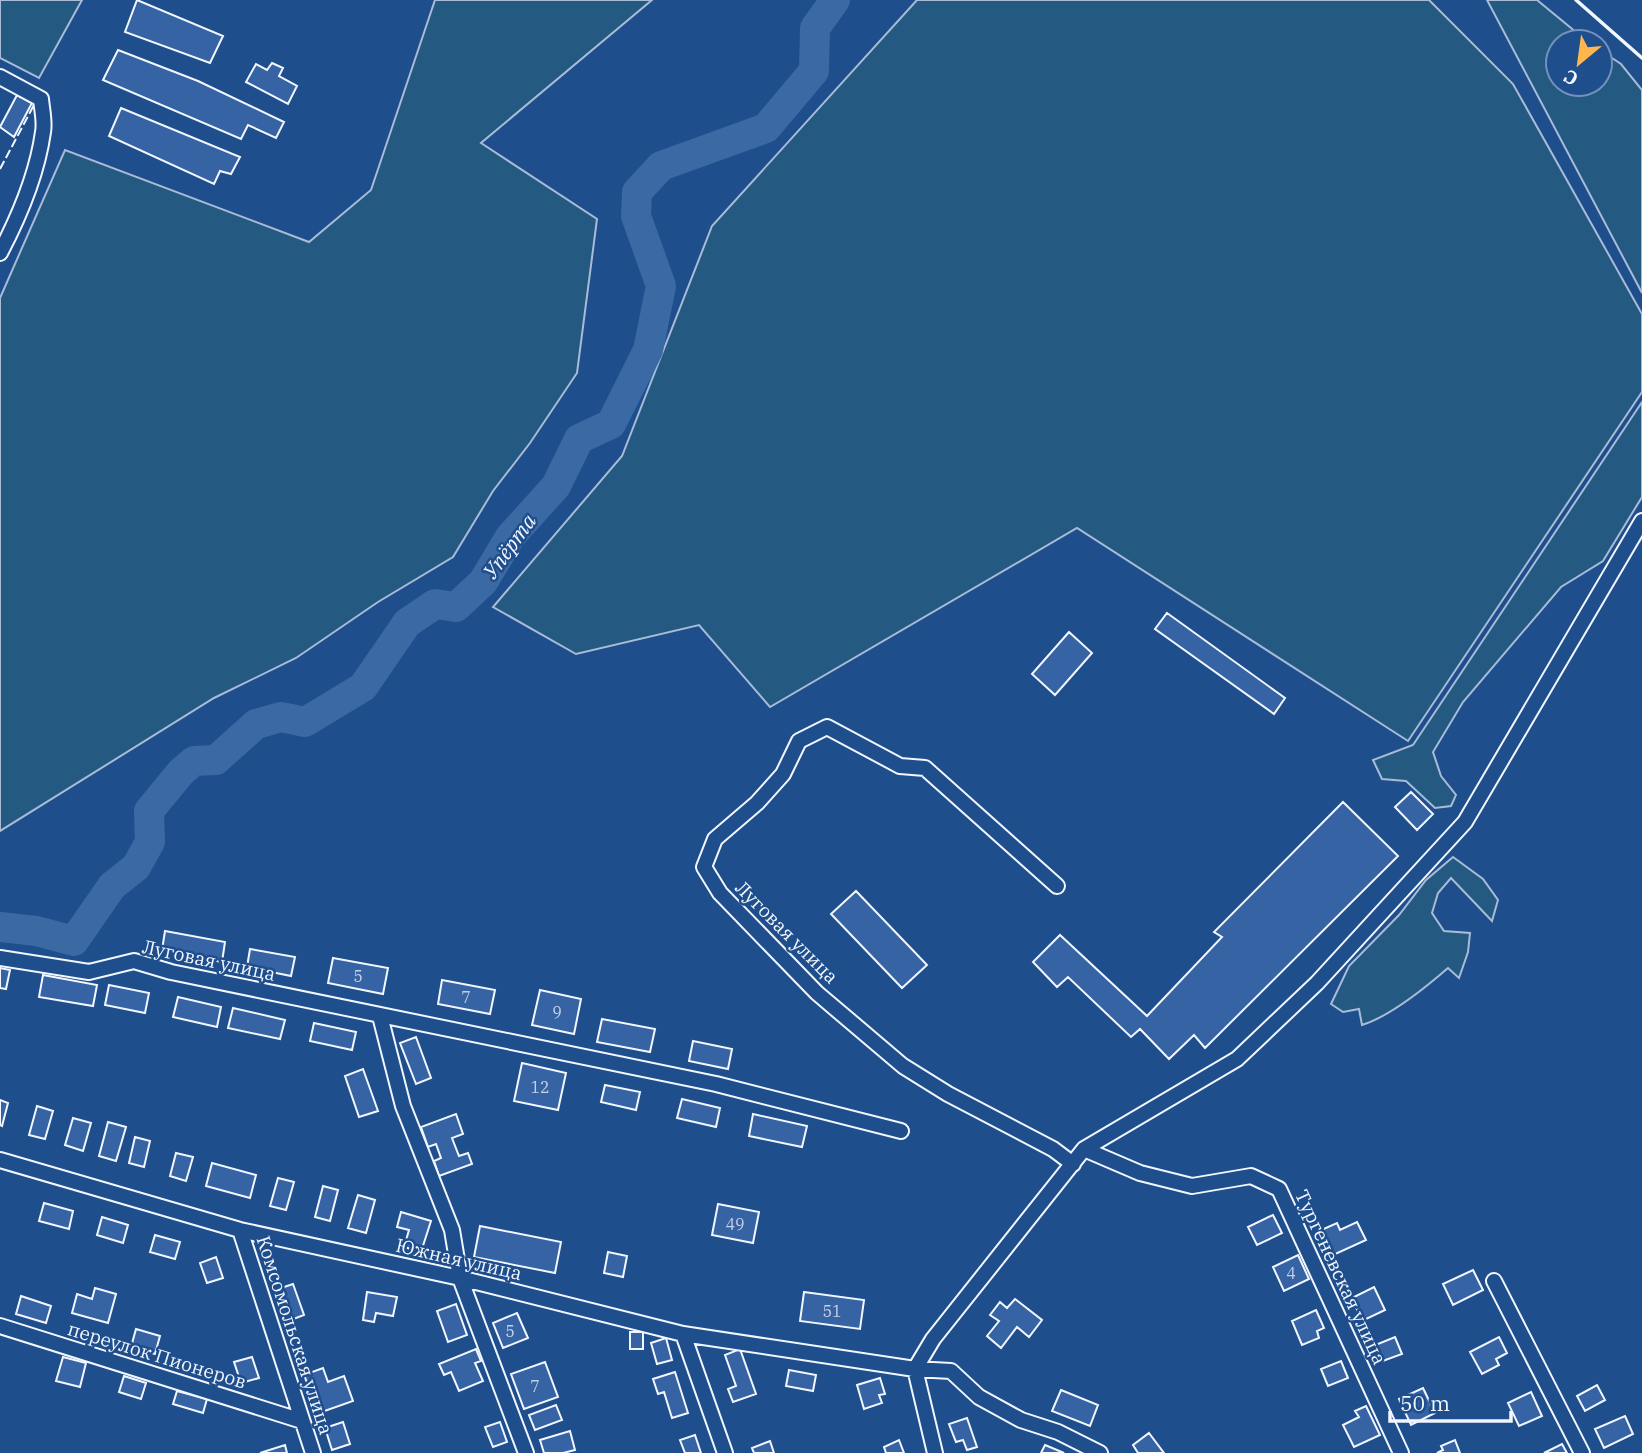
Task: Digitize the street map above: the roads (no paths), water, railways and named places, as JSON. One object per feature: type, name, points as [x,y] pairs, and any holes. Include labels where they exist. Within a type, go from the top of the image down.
[{"type":"street","points":[[0,77],[41,99],[44,130],[27,195],[0,253]]},
{"type":"street","points":[[935,1453],[915,1369],[933,1339],[1084,1149],[1237,1059],[1317,983],[1465,822],[1642,521]]},
{"type":"street","name":"Луговая улица","points":[[1057,886],[925,768],[900,766],[827,727],[799,741],[783,774],[757,803],[715,839],[704,867],[720,893],[817,993],[903,1066],[948,1094],[1052,1149],[1073,1164]]},
{"type":"street","name":"Луговая улица","points":[[0,958],[89,972],[134,961],[171,972],[716,1084],[901,1131]]},
{"type":"street","points":[[380,1016],[403,1106],[452,1230],[460,1278],[526,1453]]},
{"type":"street","name":"Тургеневская улица","points":[[1084,1149],[1140,1173],[1192,1186],[1251,1176],[1279,1189],[1401,1453]]},
{"type":"street","name":"Южная улица","points":[[0,1160],[240,1230],[460,1278],[683,1334],[915,1369],[951,1371],[979,1397],[1020,1420],[1058,1433],[1100,1453]]},
{"type":"street","name":"Комсомольская улица","points":[[240,1230],[313,1453]]},
{"type":"street","points":[[1494,1282],[1582,1453]]},
{"type":"street","name":"переулок Пионеров","points":[[0,1326],[302,1421]]},
{"type":"street","points":[[683,1334],[726,1453]]},
{"type":"waterway","name":"Упёрта","points":[[0,927],[36,931],[74,941],[112,886],[136,867],[150,842],[149,811],[181,772],[194,761],[216,760],[256,724],[281,717],[305,722],[363,687],[407,623],[435,604],[456,607],[483,582],[510,537],[556,486],[579,439],[611,424],[648,350],[661,286],[636,216],[637,192],[661,166],[766,128],[814,71],[815,28],[835,0]]}]
